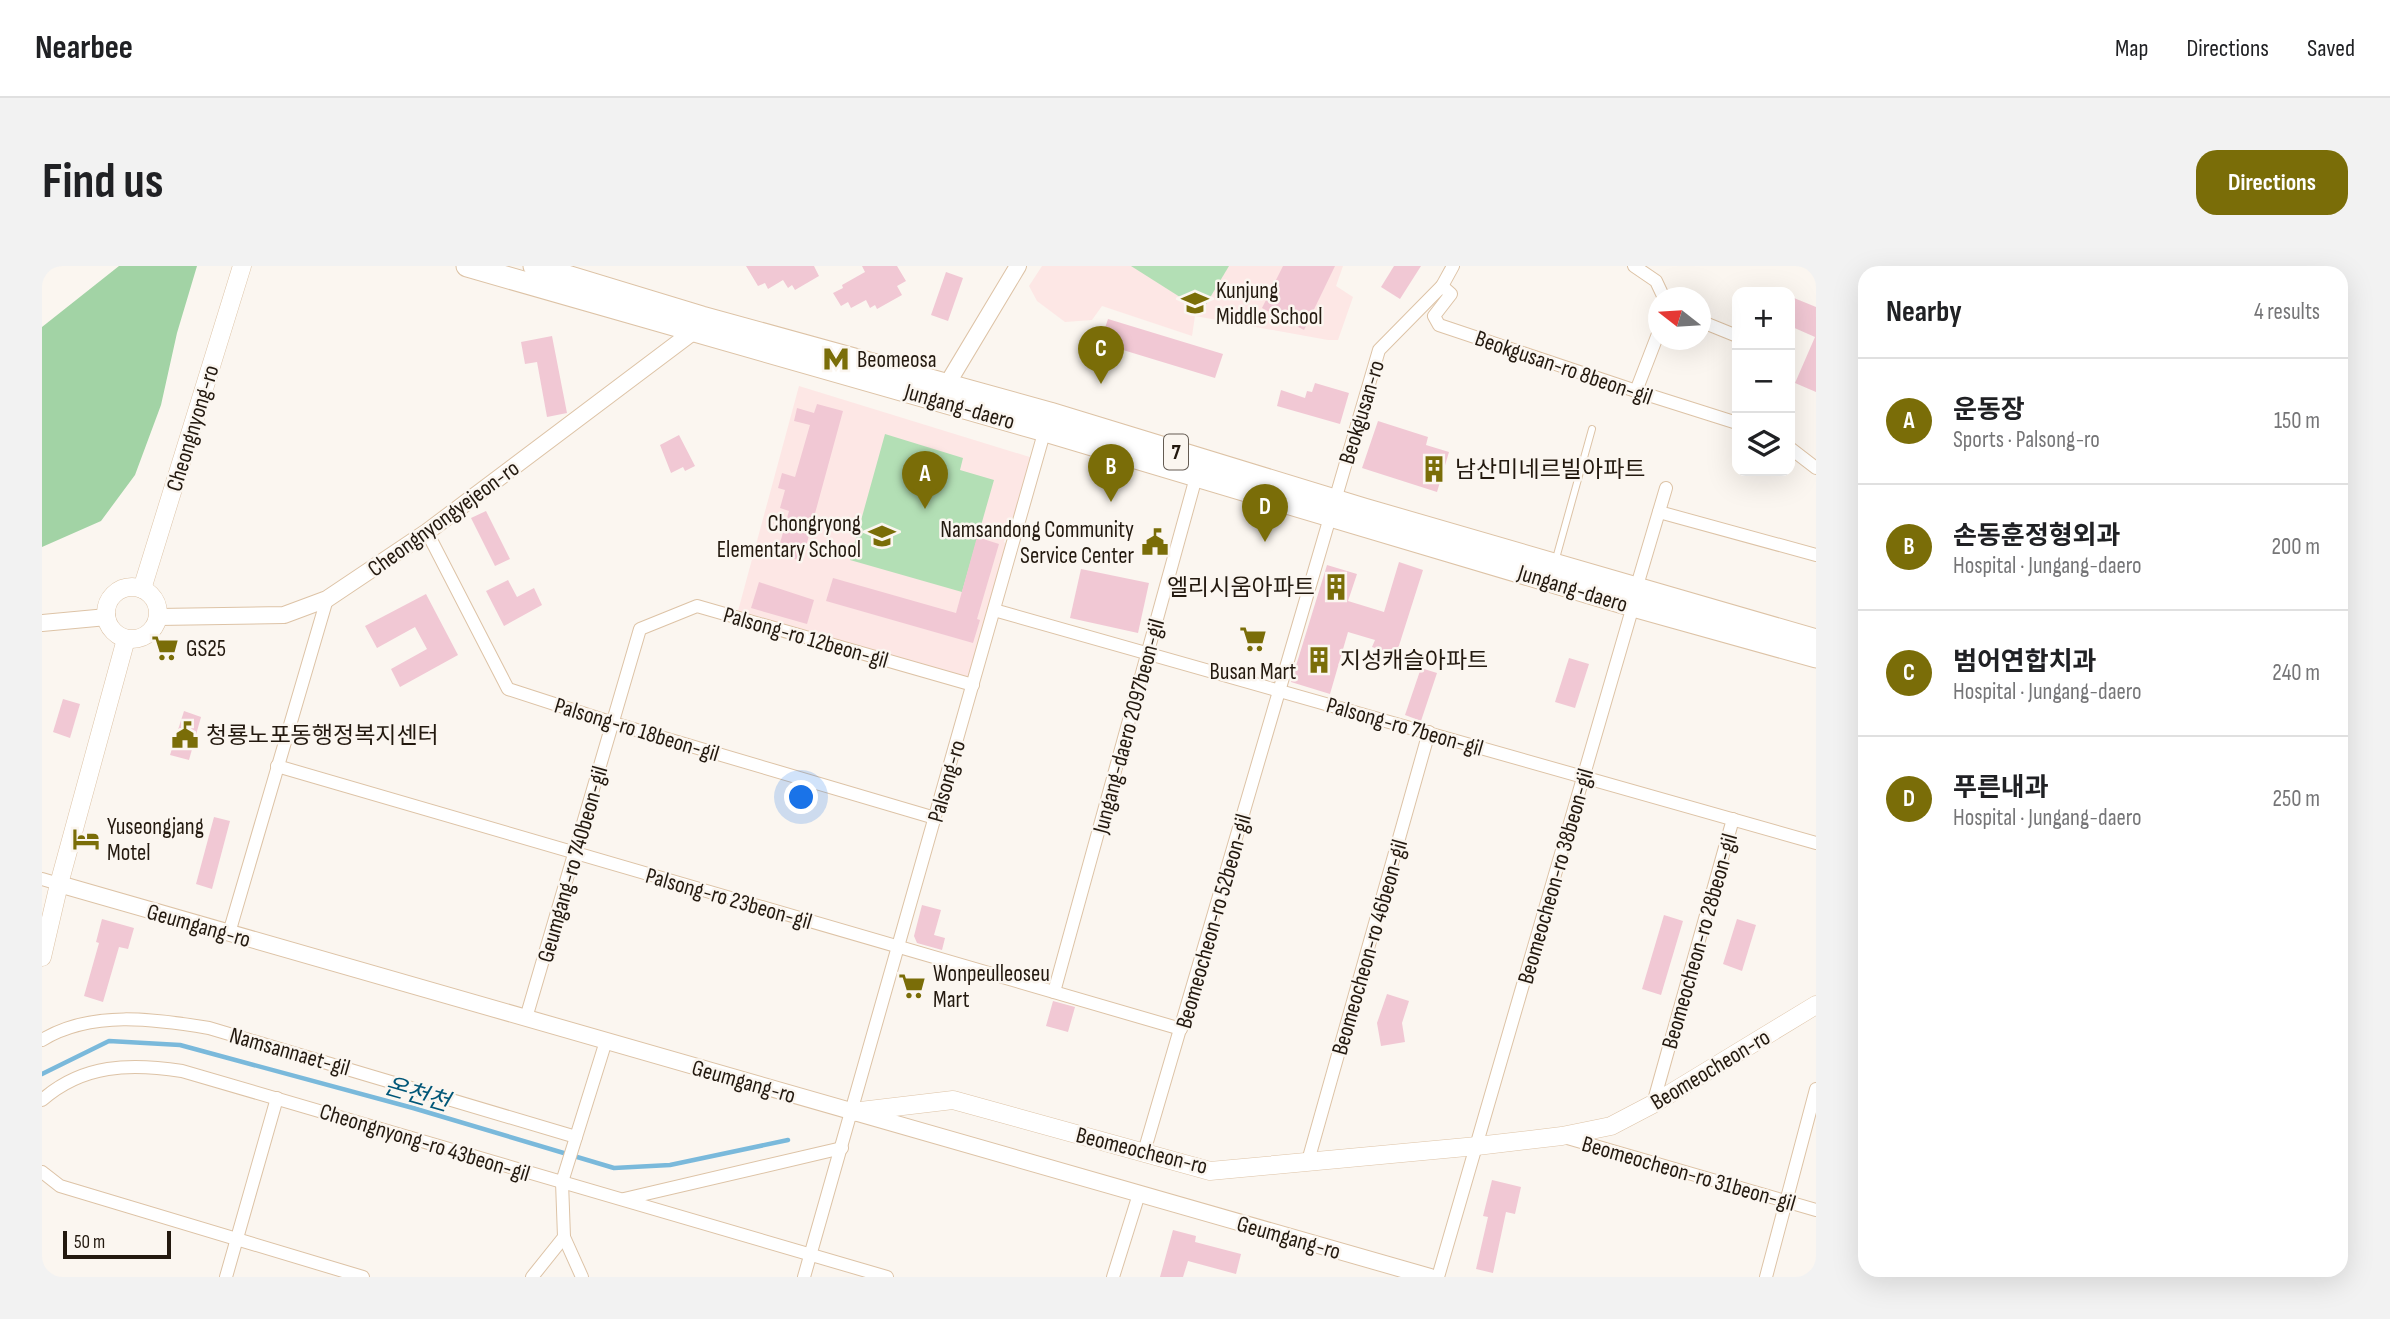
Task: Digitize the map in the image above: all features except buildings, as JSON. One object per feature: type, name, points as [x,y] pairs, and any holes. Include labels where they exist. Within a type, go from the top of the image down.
[{"type":"main road","name":"Cheongnyong-ro","points":[[142,589],[242,266]]},
{"type":"main road","name":"Jungang-daero","points":[[467,266],[694,331],[1048,422]]},
{"type":"main road","name":"Jungang-daero","points":[[534,266],[568,271],[946,386],[1048,422],[1635,597],[1816,657]]},
{"type":"main road","name":"Jungang-daero","points":[[1333,508],[1554,564],[1635,597],[1816,640]]},
{"type":"main road","points":[[134,587],[142,589],[155,600],[158,617],[156,625],[143,637],[126,639],[112,629],[107,617],[108,605],[118,591],[134,587]]},
{"type":"main road","points":[[42,957],[50,882],[126,639]]},
{"type":"main road","name":"Beomeocheon-ro","points":[[852,1112],[953,1100],[1210,1171],[1477,1146],[1562,1136],[1611,1126],[1814,1011]]},
{"type":"street","points":[[946,386],[1018,266]]},
{"type":"street","name":"Beokgusan-ro","points":[[1333,508],[1379,350],[1442,286],[1453,266]]},
{"type":"street","points":[[1634,266],[1656,281],[1659,287]]},
{"type":"street","name":"Beokgusan-ro 8beon-gil","points":[[1442,286],[1451,294],[1434,316],[1439,325],[1732,420]]},
{"type":"street","points":[[1711,325],[1732,334]]},
{"type":"street","name":"Cheongnyongyejeon-ro","points":[[158,617],[284,615],[327,599],[427,532],[694,331]]},
{"type":"street","points":[[1636,391],[1652,350]]},
{"type":"street","name":"Palsong-ro","points":[[804,1277],[1048,422]]},
{"type":"street","points":[[1795,452],[1816,468]]},
{"type":"street","name":"Jungang-daero 2097beon-gil","points":[[1054,992],[1199,468]]},
{"type":"street","name":"Jungang-daero","points":[[1635,597],[1666,488]]},
{"type":"street","points":[[1281,690],[1333,508]]},
{"type":"street","points":[[1659,512],[1816,555]]},
{"type":"street","name":"Palsong-ro 18beon-gil","points":[[427,532],[508,689],[613,723],[935,818]]},
{"type":"street","name":"Beomeocheon-ro 38beon-gil","points":[[1477,1146],[1635,597]]},
{"type":"street","points":[[229,933],[327,599]]},
{"type":"street","name":"Palsong-ro 12beon-gil","points":[[640,629],[697,606],[973,685]]},
{"type":"street","name":"Palsong-ro 7beon-gil","points":[[994,610],[1816,843]]},
{"type":"street","points":[[42,623],[107,617]]},
{"type":"street","name":"Geumgang-ro 740beon-gil","points":[[526,1018],[640,629]]},
{"type":"street","name":"Beomeocheon-ro 52beon-gil","points":[[1144,1152],[1281,690]]},
{"type":"street","name":"Beomeocheon-ro 46beon-gil","points":[[1308,1161],[1429,732]]},
{"type":"street","name":"Palsong-ro 23beon-gil","points":[[277,766],[1181,1029]]},
{"type":"street","name":"Beomeocheon-ro 28beon-gil","points":[[1653,1104],[1733,819]]},
{"type":"street","name":"Geumgang-ro","points":[[50,882],[1430,1277]]},
{"type":"street","name":"Namsannaet-gil","points":[[42,1040],[53,1034],[99,1021],[152,1019],[209,1028],[575,1140]]},
{"type":"street","points":[[582,1277],[564,1237],[564,1176],[607,1041]]},
{"type":"street","name":"Cheongnyong-ro 43beon-gil","points":[[42,1100],[60,1084],[89,1073],[117,1067],[148,1066],[181,1071],[564,1176],[623,1199],[887,1277]]},
{"type":"street","points":[[1766,1277],[1816,1089]]},
{"type":"street","points":[[226,1277],[276,1098]]},
{"type":"street","name":"Beomeocheon-ro 31beon-gil","points":[[1562,1136],[1816,1210]]},
{"type":"street","points":[[1438,1277],[1477,1146]]},
{"type":"street","points":[[623,1199],[842,1148]]},
{"type":"street","points":[[42,1172],[60,1186],[363,1277]]},
{"type":"street","points":[[1113,1277],[1139,1194]]},
{"type":"street","points":[[532,1277],[564,1237]]},
{"type":"lane","name":"Jungang-daero","points":[[1554,564],[1592,429]]},
{"type":"shaded area","name":"Kunjung Middle School","points":[[1042,266],[1343,266],[1336,286],[1353,297],[1338,340],[1195,316],[1192,336],[1102,306],[1092,320],[1065,322],[1037,301],[1029,286]]},
{"type":"shaded area","name":"Chongryong Elementary School","points":[[799,386],[1033,458],[1015,516],[1011,518],[1004,542],[1008,545],[968,680],[738,611]]},
{"type":"green space","points":[[119,266],[197,266],[177,333],[161,405],[135,475],[101,521],[42,547],[42,327]]},
{"type":"green space","points":[[1131,266],[1229,266],[1202,311]]},
{"type":"green space","points":[[885,434],[963,458],[960,470],[994,480],[962,592],[850,560]]},
{"type":"waterway","name":"온천천","points":[[42,1074],[109,1041],[180,1045],[413,1108],[614,1168],[670,1165],[788,1140]]},
{"type":"place","name":"Kunjung Middle School","points":[[1195,303]]},
{"type":"place","name":"Beomeosa","points":[[836,359]]},
{"type":"place","name":"범어연합치과","points":[[1101,384]]},
{"type":"place","name":"남산미네르빌아파트","points":[[1434,469]]},
{"type":"place","name":"손동훈정형외과","points":[[1111,502]]},
{"type":"place","name":"운동장","points":[[925,509]]},
{"type":"place","name":"Chongryong Elementary School","points":[[882,536]]},
{"type":"place","name":"Namsandong Community Service Center","points":[[1155,542]]},
{"type":"place","name":"푸른내과","points":[[1265,542]]},
{"type":"place","name":"엘리시움아파트","points":[[1336,587]]},
{"type":"place","name":"Busan Mart","points":[[1253,639]]},
{"type":"place","name":"GS25","points":[[165,648]]},
{"type":"place","name":"지성캐슬아파트","points":[[1319,660]]},
{"type":"place","name":"청룡노포동행정복지센터","points":[[185,735]]},
{"type":"place","name":"Yuseongjang Motel","points":[[86,839]]},
{"type":"place","name":"Wonpeulleoseu Mart","points":[[912,986]]}]
